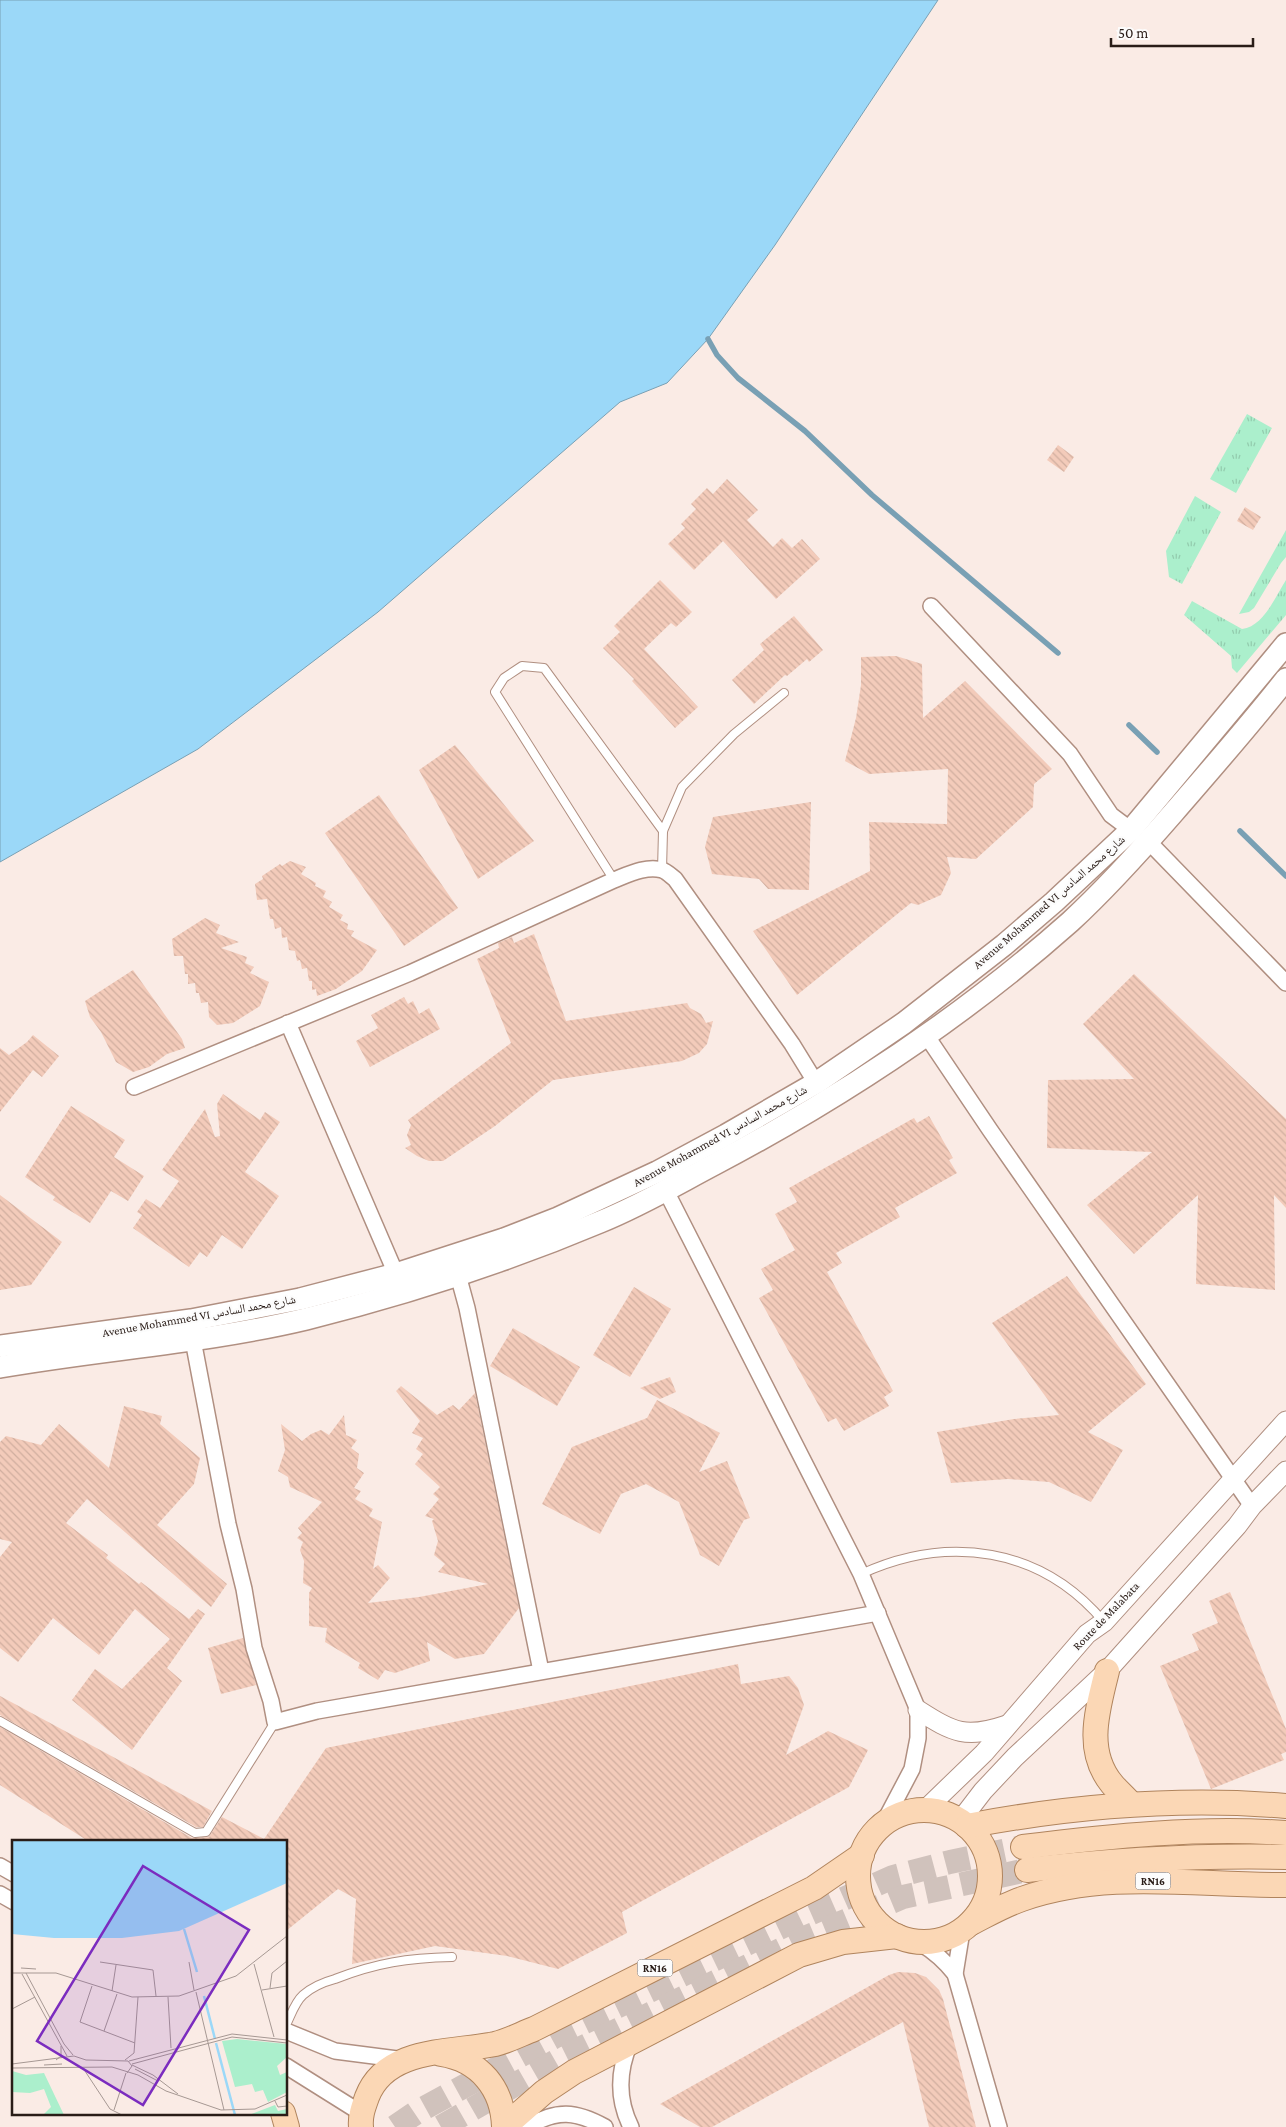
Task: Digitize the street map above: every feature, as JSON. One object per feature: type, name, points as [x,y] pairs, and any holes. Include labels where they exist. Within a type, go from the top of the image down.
[{"type":"main road","name":"Avenue Mohammed VI شارع محمد السادس","points":[[0,1367],[193,1340],[304,1319],[413,1290],[601,1222],[666,1191],[828,1101],[926,1035],[1071,921],[1113,879],[1147,827],[1234,708],[1286,644]]},
{"type":"main road","name":"Avenue Mohammed VI شارع محمد السادس","points":[[0,1346],[200,1318],[300,1299],[396,1274],[504,1240],[558,1218],[657,1172],[816,1083],[904,1023],[997,951],[1100,861],[1147,827],[1251,723],[1286,679]]},
{"type":"main road","points":[[1107,1671],[1095,1718],[1094,1740],[1100,1763],[1111,1782],[1131,1804]]},
{"type":"main road","points":[[964,1824],[1050,1812],[1131,1804],[1211,1802],[1286,1806]]},
{"type":"main road","name":"RN16","points":[[964,1824],[943,1813],[925,1810],[909,1812],[895,1817],[882,1826],[866,1844],[858,1874],[860,1894],[868,1912],[881,1927],[898,1936],[920,1943],[942,1941],[1022,1899],[1074,1886],[1128,1882],[1183,1881],[1286,1885]]},
{"type":"main road","points":[[964,1824],[979,1840],[987,1856],[990,1874],[988,1892],[982,1909],[966,1927]]},
{"type":"main road","name":"RN16","points":[[1286,1833],[1257,1831],[1167,1832],[1108,1836],[1025,1859],[1116,1860],[1170,1857],[1286,1857]]},
{"type":"main road","name":"RN16","points":[[359,2122],[370,2091],[384,2072],[405,2060],[421,2055],[497,2044],[534,2029],[814,1888],[862,1855]]},
{"type":"main road","name":"RN16","points":[[504,2127],[544,2092],[574,2072],[799,1955],[843,1942],[898,1936]]},
{"type":"main road","name":"RN16","points":[[437,2053],[467,2061],[482,2072],[492,2084],[499,2097],[504,2112],[504,2127]]},
{"type":"main road","points":[[283,2114],[287,2127]]},
{"type":"street","points":[[931,606],[1070,754],[1111,815],[1147,827],[1286,983]]},
{"type":"street","points":[[134,1087],[410,973],[614,880],[636,872],[655,869],[662,870],[675,879],[792,1044],[816,1083]]},
{"type":"street","points":[[288,1023],[396,1274]]},
{"type":"street","points":[[926,1035],[1252,1506]]},
{"type":"street","points":[[666,1191],[861,1574],[918,1710],[918,1738],[912,1768],[882,1826]]},
{"type":"street","points":[[458,1275],[468,1308],[541,1671]]},
{"type":"street","points":[[193,1340],[228,1524],[244,1588],[254,1648],[271,1701],[275,1722],[317,1711],[878,1613]]},
{"type":"street","name":"Route de Malabata","points":[[925,1810],[965,1773],[1087,1634],[1104,1622],[1286,1421]]},
{"type":"street","points":[[964,1824],[983,1791],[1107,1671],[1237,1526],[1252,1506],[1286,1471]]},
{"type":"street","points":[[918,1710],[941,1724],[971,1734],[986,1732],[1008,1725]]},
{"type":"street","points":[[0,1866],[12,1873]]},
{"type":"street","points":[[0,1894],[12,1901]]},
{"type":"street","points":[[955,1974],[966,1927]]},
{"type":"street","points":[[920,1943],[946,1962],[955,1974],[999,2127]]},
{"type":"street","points":[[288,2031],[335,2051],[405,2060]]},
{"type":"street","points":[[630,2042],[624,2056],[620,2083],[621,2097],[631,2127]]},
{"type":"street","points":[[288,2068],[359,2122]]},
{"type":"street","points":[[527,2127],[541,2119],[566,2113],[586,2117],[605,2127]]},
{"type":"lane","points":[[614,880],[495,692],[504,678],[522,666],[544,668],[663,831]]},
{"type":"lane","points":[[662,870],[663,831],[682,788],[734,734],[784,693]]},
{"type":"lane","points":[[861,1574],[884,1563],[905,1557],[940,1552],[967,1552],[1008,1558],[1054,1577],[1088,1603],[1104,1622]]},
{"type":"lane","points":[[0,1721],[195,1833],[206,1832],[275,1722]]},
{"type":"lane","points":[[288,2021],[296,2004],[303,1995],[324,1983],[387,1962],[417,1958],[452,1957]]},
{"type":"green space","points":[[1247,414],[1272,428],[1236,493],[1210,479]]},
{"type":"green space","points":[[1195,496],[1221,512],[1182,584],[1169,577],[1166,551]]},
{"type":"green space","points":[[1286,530],[1286,557],[1254,608],[1249,612],[1239,614]]},
{"type":"green space","points":[[1286,580],[1286,615],[1237,673],[1232,668],[1231,656],[1184,615],[1192,601],[1242,629],[1250,627],[1263,617]]},
{"type":"water","points":[[0,0],[938,0],[775,245],[708,339],[667,383],[620,402],[378,612],[198,749],[0,862]]},
{"type":"building","points":[[1058,445],[1074,457],[1064,472],[1047,460]]},
{"type":"building","points":[[727,479],[758,510],[747,520],[773,547],[782,538],[792,548],[802,539],[820,559],[776,599],[723,541],[694,570],[668,544],[685,528],[681,524],[696,509],[691,504],[707,488],[713,494]]},
{"type":"building","points":[[1245,507],[1261,517],[1253,530],[1237,521]]},
{"type":"building","points":[[660,580],[692,612],[676,627],[671,623],[644,649],[698,707],[675,728],[632,681],[634,679],[603,648],[620,632],[614,626]]},
{"type":"building","points":[[794,616],[823,650],[809,662],[807,659],[787,676],[785,675],[754,704],[732,680],[764,650],[760,644]]},
{"type":"building","points":[[896,656],[922,664],[923,718],[965,681],[1052,769],[1034,784],[1033,807],[976,859],[947,857],[951,873],[941,895],[918,905],[911,903],[797,995],[753,931],[870,871],[869,822],[947,824],[948,769],[869,774],[845,761],[856,718],[861,685],[861,657]]},
{"type":"building","points":[[455,745],[534,841],[478,879],[419,770]]},
{"type":"building","points":[[379,795],[458,908],[404,946],[325,833]]},
{"type":"building","points":[[811,802],[809,890],[768,889],[759,879],[712,874],[705,847],[713,817]]},
{"type":"building","points":[[290,861],[306,867],[301,874],[316,883],[315,886],[326,891],[323,897],[332,902],[329,907],[343,915],[340,920],[348,924],[347,929],[354,931],[351,936],[377,950],[362,971],[336,989],[317,996],[316,989],[312,990],[312,981],[309,981],[307,968],[302,969],[300,960],[297,961],[295,951],[289,950],[287,937],[282,938],[281,927],[275,929],[273,919],[270,919],[267,899],[257,900],[255,884],[263,879],[262,876],[280,864],[282,866]]},
{"type":"building","points":[[205,918],[220,925],[216,933],[239,942],[221,948],[247,957],[245,963],[254,967],[250,973],[269,982],[260,1006],[233,1023],[217,1025],[209,1017],[208,1002],[201,1003],[199,993],[196,993],[195,983],[188,984],[188,974],[185,974],[183,956],[174,956],[172,939]]},
{"type":"building","points":[[534,934],[566,1021],[687,1003],[690,1008],[701,1014],[706,1023],[713,1021],[707,1044],[699,1053],[682,1061],[553,1080],[495,1126],[443,1161],[429,1161],[417,1156],[405,1148],[411,1145],[407,1135],[411,1125],[408,1120],[511,1043],[477,959],[499,948],[498,943],[512,937],[514,943]]},
{"type":"building","points":[[133,970],[182,1039],[185,1048],[167,1054],[149,1067],[133,1072],[116,1062],[101,1032],[90,1017],[85,1001]]},
{"type":"building","points":[[1134,974],[1286,1119],[1286,1208],[1274,1195],[1275,1290],[1196,1284],[1198,1195],[1134,1254],[1087,1205],[1152,1152],[1047,1148],[1048,1080],[1134,1079],[1083,1024]]},
{"type":"building","points":[[404,997],[408,1004],[413,1001],[419,1014],[429,1008],[440,1029],[370,1067],[356,1041],[378,1028],[371,1015]]},
{"type":"building","points":[[33,1035],[59,1056],[42,1077],[33,1070],[0,1112],[0,1048],[9,1055],[27,1042]]},
{"type":"building","points":[[223,1094],[260,1120],[265,1112],[280,1122],[245,1172],[279,1196],[242,1249],[222,1235],[207,1257],[200,1252],[189,1267],[133,1228],[142,1215],[137,1212],[146,1199],[160,1208],[179,1181],[162,1170],[205,1109],[215,1137],[220,1136],[217,1104]]},
{"type":"building","points":[[71,1106],[125,1140],[114,1157],[144,1176],[128,1201],[111,1191],[90,1223],[53,1200],[55,1197],[25,1177]]},
{"type":"building","points":[[929,1116],[953,1158],[949,1160],[957,1173],[895,1208],[900,1217],[836,1253],[842,1263],[827,1272],[893,1391],[884,1397],[889,1406],[844,1431],[836,1418],[828,1422],[759,1298],[773,1290],[761,1269],[795,1250],[775,1214],[797,1202],[789,1188],[914,1118],[917,1123]]},
{"type":"building","points":[[0,1195],[62,1242],[31,1285],[0,1290]]},
{"type":"building","points":[[1067,1276],[1146,1384],[1088,1432],[1123,1450],[1091,1502],[1049,1482],[1008,1479],[951,1483],[937,1432],[1014,1419],[1059,1415],[992,1323]]},
{"type":"building","points":[[634,1287],[671,1309],[630,1377],[593,1355]]},
{"type":"building","points":[[513,1328],[580,1367],[557,1406],[490,1366]]},
{"type":"building","points":[[670,1377],[676,1392],[660,1399],[640,1388]]},
{"type":"building","points":[[401,1386],[437,1415],[453,1405],[459,1410],[475,1393],[519,1608],[484,1654],[455,1659],[427,1642],[430,1661],[395,1673],[385,1670],[378,1680],[358,1668],[360,1663],[325,1642],[327,1628],[309,1626],[309,1593],[312,1588],[303,1583],[304,1561],[300,1550],[303,1542],[297,1538],[302,1533],[298,1528],[322,1502],[290,1487],[288,1477],[278,1471],[285,1450],[281,1424],[302,1441],[311,1434],[321,1430],[329,1435],[344,1415],[346,1435],[357,1440],[351,1448],[359,1454],[357,1468],[364,1473],[354,1488],[361,1491],[355,1499],[373,1509],[369,1516],[382,1522],[373,1569],[378,1565],[390,1578],[368,1603],[419,1597],[488,1584],[438,1572],[445,1564],[434,1555],[438,1541],[432,1521],[434,1519],[425,1516],[439,1499],[433,1494],[440,1487],[415,1464],[423,1454],[416,1449],[423,1438],[412,1433],[420,1421],[396,1391]]},
{"type":"building","points":[[657,1400],[720,1433],[699,1472],[727,1461],[750,1518],[744,1520],[719,1566],[700,1555],[679,1502],[646,1484],[621,1494],[600,1534],[542,1504],[572,1447],[647,1418]]},
{"type":"building","points":[[124,1406],[162,1416],[160,1424],[200,1458],[194,1484],[157,1525],[227,1584],[211,1607],[87,1499],[66,1523],[108,1555],[106,1558],[139,1584],[141,1582],[189,1619],[198,1609],[205,1614],[167,1668],[182,1681],[132,1750],[72,1700],[95,1669],[122,1689],[170,1639],[135,1609],[99,1655],[53,1618],[18,1662],[0,1648],[0,1557],[12,1542],[0,1539],[0,1442],[6,1436],[41,1445],[59,1424],[109,1468]]},
{"type":"building","points":[[1230,1592],[1286,1729],[1286,1752],[1281,1754],[1284,1760],[1211,1789],[1160,1666],[1199,1650],[1192,1634],[1218,1623],[1209,1601]]},
{"type":"building","points":[[243,1638],[256,1685],[221,1694],[208,1648]]},
{"type":"building","points":[[738,1664],[741,1684],[789,1676],[798,1688],[804,1705],[786,1755],[828,1731],[868,1750],[849,1787],[622,1912],[627,1933],[558,1969],[507,1956],[435,1946],[352,1964],[356,1899],[338,1889],[288,1929],[288,1840],[86,1840],[0,1785],[0,1727],[192,1838],[209,1837],[222,1817],[264,1839],[326,1748]]},
{"type":"building","points":[[0,1696],[212,1811],[203,1827],[196,1827],[0,1715]]},
{"type":"building","points":[[898,1972],[915,1973],[926,1977],[939,1990],[943,1999],[976,2127],[929,2127],[903,2022],[712,2127],[700,2127],[660,2104],[889,1975]]},
{"type":"waterway","points":[[708,339],[717,355],[738,378],[805,431],[872,495],[1058,653]]},
{"type":"waterway","points":[[1129,725],[1157,752]]},
{"type":"waterway","points":[[1240,831],[1286,876]]},
{"type":"tunnel","points":[[395,2127],[417,2112],[554,2037],[800,1918],[893,1877],[950,1862],[1023,1847]]},
{"type":"tunnel","points":[[441,2127],[565,2056],[809,1936],[903,1897],[1027,1870]]}]
